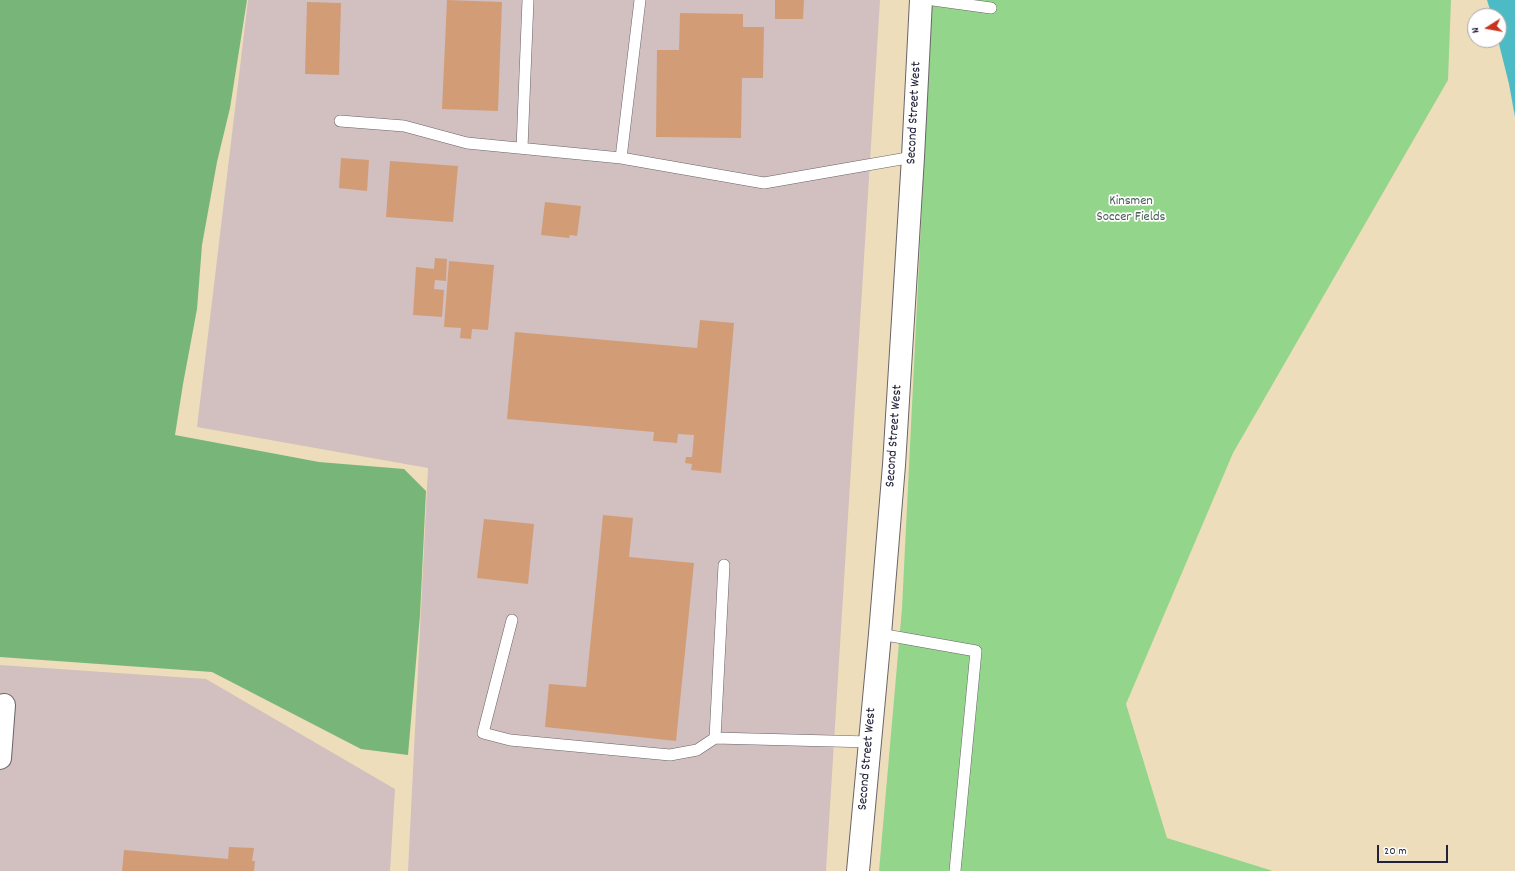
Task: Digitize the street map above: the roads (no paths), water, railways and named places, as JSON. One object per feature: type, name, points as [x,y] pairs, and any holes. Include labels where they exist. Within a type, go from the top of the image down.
[{"type":"street","name":"Second Street West","points":[[858,871],[894,465],[921,0]]},
{"type":"street","points":[[0,758],[4,705]]},
{"type":"lane","points":[[522,148],[528,0]]},
{"type":"lane","points":[[621,158],[640,0]]},
{"type":"lane","points":[[933,0],[990,8]]},
{"type":"lane","points":[[340,121],[404,126],[467,143],[621,158],[764,183],[913,157]]},
{"type":"lane","points":[[715,738],[724,565]]},
{"type":"lane","points":[[512,620],[483,733],[510,740],[670,755],[697,750],[715,738],[870,742]]},
{"type":"lane","points":[[880,634],[976,651],[955,871]]},
{"type":"water","points":[[1487,0],[1515,0],[1515,117],[1500,48],[1507,48],[1507,8],[1490,8]]},
{"type":"park label","name":"Kinsmen Soccer Fields","points":[[1131,210]]}]
